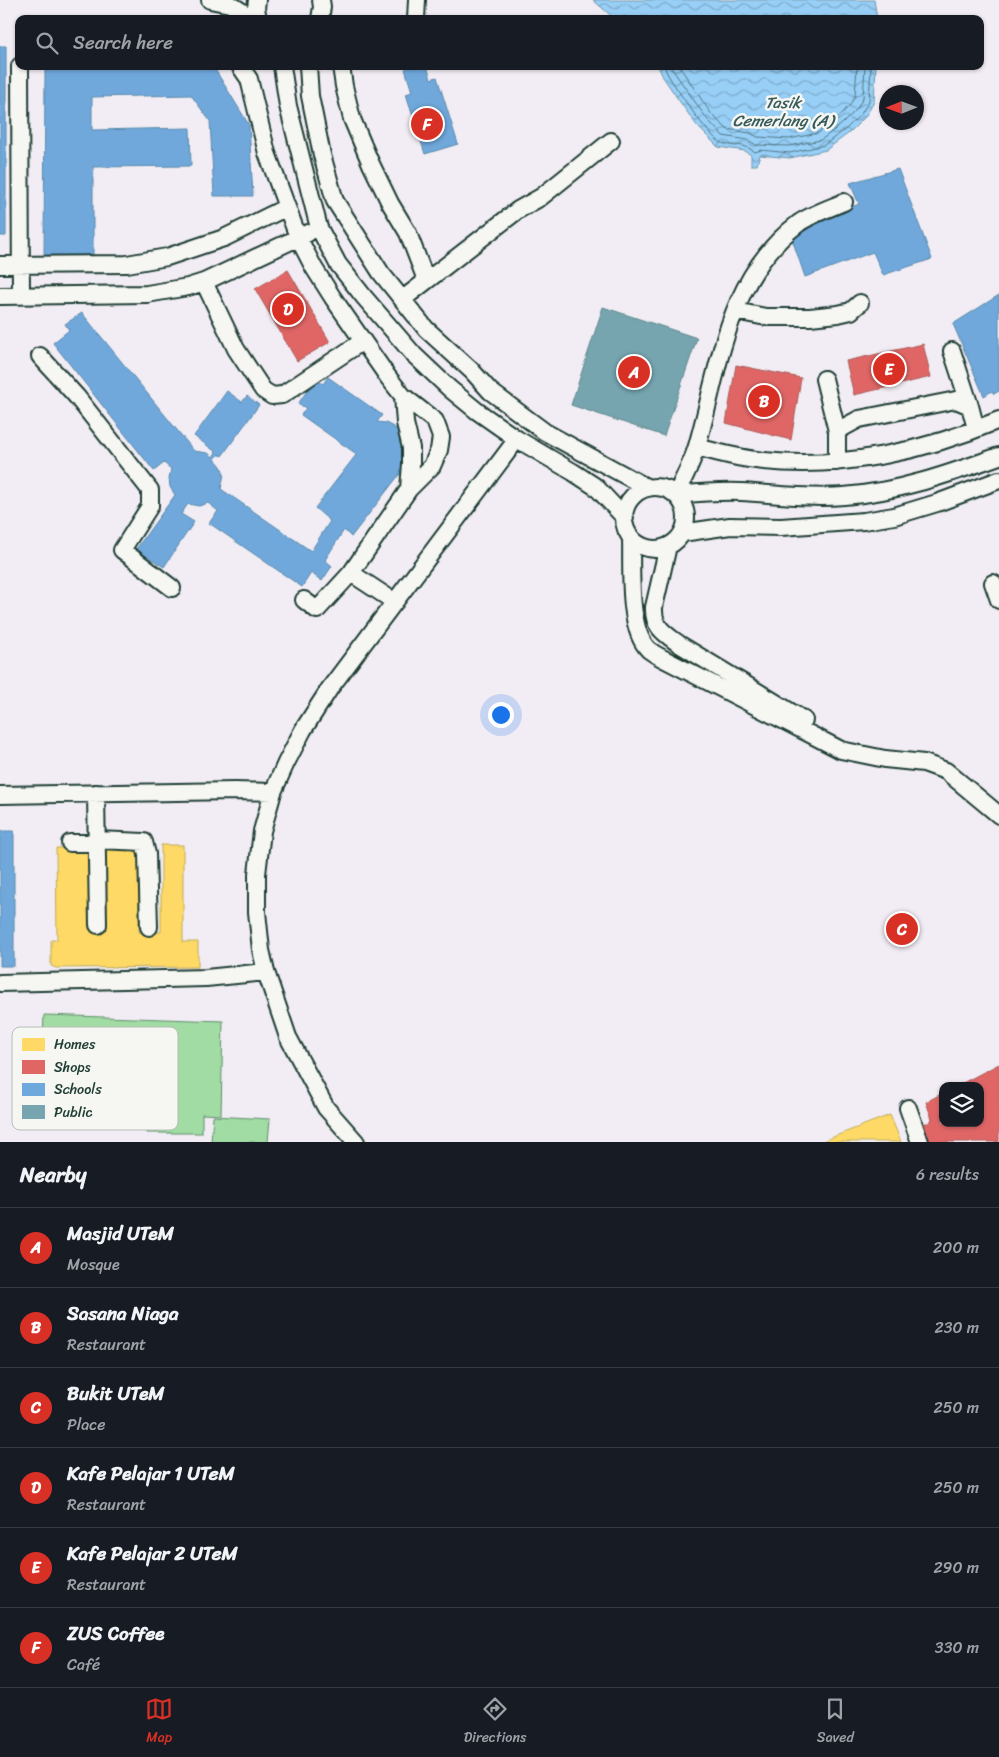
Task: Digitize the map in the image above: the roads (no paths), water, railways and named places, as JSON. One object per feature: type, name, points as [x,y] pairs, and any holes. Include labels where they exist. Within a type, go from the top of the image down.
[{"type":"street","points":[[210,0],[230,4],[247,15]]},
{"type":"street","points":[[257,0],[257,15]]},
{"type":"street","points":[[321,0],[321,15]]},
{"type":"street","points":[[416,15],[417,0]]},
{"type":"street","points":[[20,70],[21,296]]},
{"type":"street","points":[[243,70],[249,79],[267,153],[298,237],[314,268],[362,341],[403,396],[435,421],[441,437],[432,466],[410,490],[350,573],[317,610],[304,600]]},
{"type":"street","points":[[283,70],[288,106],[319,228],[338,264],[414,355],[450,389],[517,439],[596,487],[625,518]]},
{"type":"street","points":[[308,70],[310,96],[318,138],[335,201],[381,274],[426,329],[472,371],[490,391],[545,432],[648,488]]},
{"type":"street","points":[[341,70],[352,119],[371,164],[408,234],[426,280]]},
{"type":"street","points":[[403,299],[518,210],[541,197],[611,141]]},
{"type":"street","points":[[676,495],[697,447],[724,340],[741,294],[755,269],[776,243],[801,222],[844,202]]},
{"type":"street","points":[[0,265],[127,264],[166,257],[224,238],[287,207]]},
{"type":"street","points":[[0,296],[147,294],[188,287],[204,282],[319,228]]},
{"type":"street","points":[[204,282],[236,349],[263,390],[272,396],[282,395],[362,341]]},
{"type":"street","points":[[735,311],[766,317],[810,317],[838,314],[851,310],[860,303]]},
{"type":"street","points":[[952,351],[976,429]]},
{"type":"street","points":[[40,356],[77,397],[150,490],[150,506],[122,550],[172,588]]},
{"type":"street","points":[[824,380],[837,431],[837,462]]},
{"type":"street","points":[[403,396],[405,422],[411,448],[410,490]]},
{"type":"street","points":[[837,431],[859,419],[956,400],[970,406]]},
{"type":"street","points":[[697,447],[764,461],[796,463],[837,462],[897,453],[932,444],[999,420]]},
{"type":"street","points":[[356,1142],[326,1108],[292,1045],[266,972],[261,950],[257,912],[257,874],[262,831],[274,792],[286,763],[303,730],[330,688],[517,439]]},
{"type":"street","points":[[676,495],[739,492],[842,496],[880,492],[927,481],[999,456]]},
{"type":"street","points":[[682,532],[730,526],[781,527],[864,521],[894,516],[937,503],[999,480]]},
{"type":"street","points":[[648,488],[668,489],[676,495],[686,512],[686,523],[676,540],[668,546],[658,549],[638,544],[626,528],[626,508],[638,492],[648,488]]},
{"type":"street","points":[[631,537],[633,602],[638,632],[648,649],[841,750],[885,759],[924,763],[946,772],[999,815]]},
{"type":"street","points":[[668,546],[653,616],[660,630],[679,644],[818,728],[841,750]]},
{"type":"street","points":[[350,573],[395,602]]},
{"type":"street","points":[[993,583],[999,600]]},
{"type":"street","points":[[0,795],[274,792]]},
{"type":"street","points":[[96,793],[98,925]]},
{"type":"street","points":[[70,843],[87,843],[98,840],[144,842],[147,854],[149,927]]},
{"type":"street","points":[[0,982],[206,978],[266,972]]},
{"type":"street","points":[[908,1108],[920,1142]]},
{"type":"water","points":[[593,0],[874,0],[876,15],[610,15]]},
{"type":"water","name":"Tasik Cemerlang (A)","points":[[660,70],[876,70],[874,102],[865,117],[849,133],[826,150],[790,158],[760,155],[757,165],[751,165],[751,155],[745,151],[718,147],[698,127]]},
{"type":"place","name":"ZUS Coffee","points":[[427,124]]},
{"type":"place","name":"Kafe Pelajar 1 UTeM","points":[[288,309]]},
{"type":"place","name":"Kafe Pelajar 2 UTeM","points":[[889,369]]},
{"type":"place","name":"Masjid UTeM","points":[[634,372]]},
{"type":"place","name":"Sasana Niaga","points":[[764,401]]},
{"type":"place","name":"Bukit UTeM","points":[[902,929]]}]
